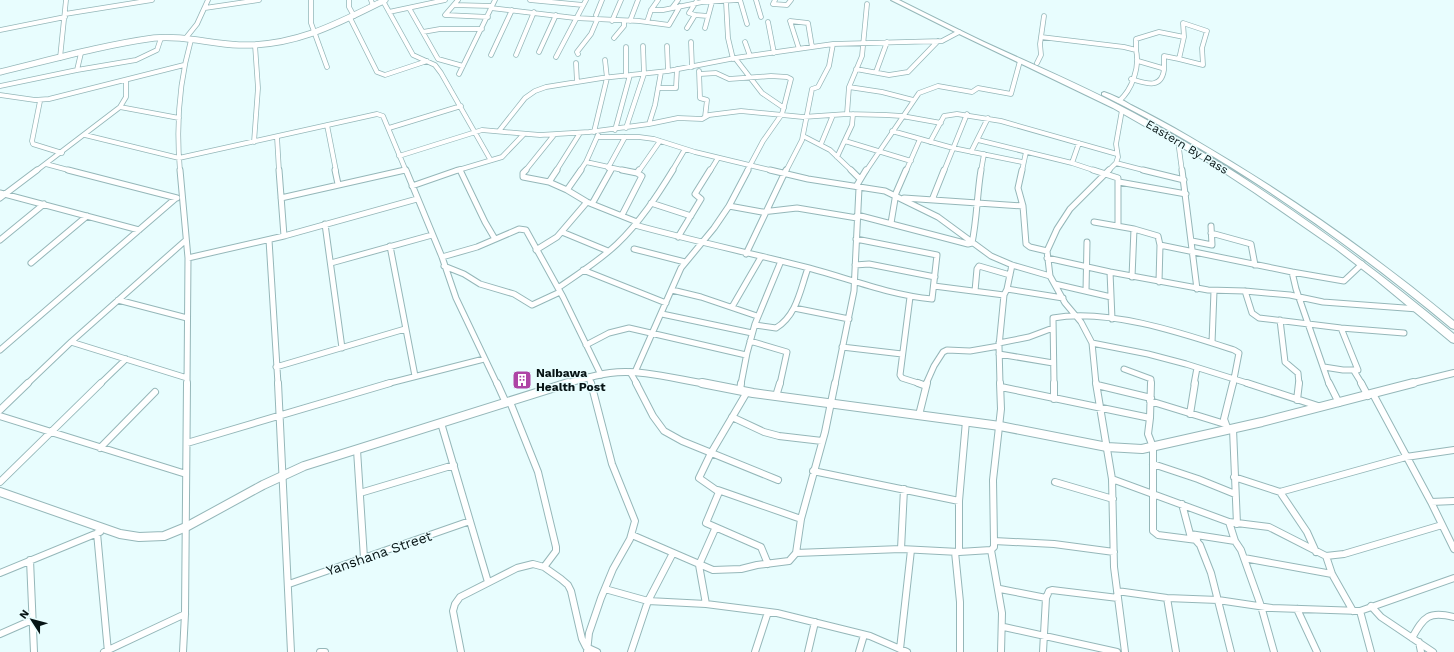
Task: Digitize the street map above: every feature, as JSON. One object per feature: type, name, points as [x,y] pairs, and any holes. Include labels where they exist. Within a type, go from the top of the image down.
[{"type":"main road","name":"Eastern By Pass","points":[[894,0],[1087,92],[1178,141],[1279,204],[1362,264],[1454,339]]},
{"type":"main road","name":"Eastern By Pass","points":[[906,0],[1119,101],[1177,133],[1282,197],[1358,250],[1454,326]]},
{"type":"street","points":[[60,58],[66,0]]},
{"type":"street","points":[[0,30],[65,15],[152,0]]},
{"type":"street","points":[[183,652],[185,614],[188,258],[179,158],[179,118],[188,39],[208,0]]},
{"type":"street","points":[[204,8],[259,0]]},
{"type":"street","points":[[311,0],[311,23],[327,67]]},
{"type":"street","points":[[349,0],[349,8],[352,17],[377,72],[385,75],[427,61]]},
{"type":"street","points":[[371,0],[373,6]]},
{"type":"street","points":[[389,12],[445,0]]},
{"type":"street","points":[[458,0],[445,15],[488,17]]},
{"type":"street","points":[[459,74],[495,0]]},
{"type":"street","points":[[530,0],[583,5]]},
{"type":"street","points":[[556,57],[575,18],[586,0]]},
{"type":"street","points":[[578,54],[577,52],[591,34],[602,0]]},
{"type":"street","points":[[612,20],[621,0]]},
{"type":"street","points":[[630,21],[638,0]]},
{"type":"street","points":[[647,22],[651,10],[658,0]]},
{"type":"street","points":[[671,8],[678,0]]},
{"type":"street","points":[[651,10],[661,11],[696,1],[726,2],[737,0],[747,24]]},
{"type":"street","points":[[756,0],[761,17]]},
{"type":"street","points":[[775,0],[773,4],[787,5],[791,0]]},
{"type":"street","points":[[0,72],[126,43],[161,38],[188,39],[225,44],[255,45],[290,41],[315,33],[384,1],[413,55],[435,64],[461,106],[490,159]]},
{"type":"street","points":[[696,1],[690,13],[708,16]]},
{"type":"street","points":[[705,28],[712,2]]},
{"type":"street","points":[[726,2],[729,36],[727,45],[734,59],[749,78],[771,101],[784,108]]},
{"type":"street","points":[[549,14],[555,3]]},
{"type":"street","points":[[847,114],[849,86],[862,56],[867,4]]},
{"type":"street","points":[[454,5],[492,7],[575,18],[597,17],[612,20],[669,25],[680,6]]},
{"type":"street","points":[[409,8],[438,59],[463,66]]},
{"type":"street","points":[[491,55],[512,10]]},
{"type":"street","points":[[516,55],[534,12]]},
{"type":"street","points":[[539,52],[556,15]]},
{"type":"street","points":[[687,28],[695,15]]},
{"type":"street","points":[[1037,63],[1041,55],[1040,44],[1044,16]]},
{"type":"street","points":[[614,38],[624,26],[624,21]]},
{"type":"street","points":[[799,50],[790,21],[808,23],[812,47]]},
{"type":"street","points":[[768,22],[774,53]]},
{"type":"street","points":[[1131,79],[1154,84],[1162,80],[1164,56],[1203,65],[1201,57],[1206,31],[1183,23],[1184,37],[1179,59]]},
{"type":"street","points":[[423,32],[482,29]]},
{"type":"street","points":[[499,131],[528,95],[546,88],[577,82],[668,71],[750,56],[833,44],[942,41],[959,32]]},
{"type":"street","points":[[1119,101],[1127,94],[1138,61],[1136,39],[1159,32],[1184,37]]},
{"type":"street","points":[[1041,36],[1124,47],[1136,50]]},
{"type":"street","points":[[0,86],[77,70],[141,59],[157,50],[161,38]]},
{"type":"street","points":[[856,69],[902,74],[908,72],[938,41]]},
{"type":"street","points":[[691,42],[692,67]]},
{"type":"street","points":[[745,42],[750,56]]},
{"type":"street","points":[[876,72],[887,42]]},
{"type":"street","points":[[746,254],[804,136],[812,89],[818,87],[829,66],[833,44]]},
{"type":"street","points":[[254,142],[258,88],[255,45]]},
{"type":"street","points":[[626,128],[644,74],[643,46]]},
{"type":"street","points":[[667,46],[668,71]]},
{"type":"street","points":[[616,130],[628,76],[626,47]]},
{"type":"street","points":[[77,70],[81,53]]},
{"type":"street","points":[[567,190],[586,162],[598,137],[596,132],[607,78],[605,60]]},
{"type":"street","points":[[632,535],[713,570],[741,569],[790,561],[796,553],[801,519],[822,441],[848,320],[854,281],[857,185],[902,116],[919,93],[938,86],[972,92],[978,88],[1011,94],[1020,61]]},
{"type":"street","points":[[1138,61],[1164,70]]},
{"type":"street","points":[[576,63],[577,82]]},
{"type":"street","points":[[0,95],[40,100],[126,81],[184,65]]},
{"type":"street","points":[[699,66],[700,98],[707,100],[705,117]]},
{"type":"street","points":[[658,88],[676,88],[677,69]]},
{"type":"street","points":[[649,124],[655,105],[661,72]]},
{"type":"street","points":[[700,74],[716,73],[729,80],[771,76],[791,78],[782,114],[763,141],[729,206],[714,228],[685,262],[662,314],[632,372],[636,385],[660,428],[682,441],[778,480]]},
{"type":"street","points":[[0,198],[3,193],[62,153],[120,107],[126,96],[126,81]]},
{"type":"street","points":[[849,86],[913,100]]},
{"type":"street","points":[[0,100],[6,96]]},
{"type":"street","points":[[40,100],[32,141],[34,144],[62,153]]},
{"type":"street","points":[[389,128],[461,106]]},
{"type":"street","points":[[120,107],[179,118]]},
{"type":"street","points":[[1122,110],[1116,144],[1116,163],[1070,209],[1057,229],[1047,251],[1047,258],[1050,276],[1088,334],[1092,343],[1100,408],[1112,479],[1117,594],[1125,652]]},
{"type":"street","points":[[399,156],[475,131],[489,129],[524,134],[554,135],[616,130],[678,118],[702,119],[705,117],[741,112],[807,117],[847,114],[902,116],[941,123]]},
{"type":"street","points":[[85,135],[179,158],[377,114],[383,116],[442,257],[456,298],[484,359],[508,402],[538,472],[556,547],[556,551],[544,567]]},
{"type":"street","points":[[837,157],[852,126],[854,114]]},
{"type":"street","points":[[930,142],[946,115],[967,114],[1009,122],[1117,154]]},
{"type":"street","points":[[932,200],[967,114]]},
{"type":"street","points":[[821,144],[833,115]]},
{"type":"street","points":[[971,152],[988,118]]},
{"type":"street","points":[[327,125],[338,184]]},
{"type":"street","points":[[892,131],[953,148],[1022,162]]},
{"type":"street","points":[[549,182],[580,133]]},
{"type":"street","points":[[412,186],[490,159],[504,156],[524,134]]},
{"type":"street","points":[[554,135],[522,176],[527,179],[549,182],[567,190],[589,203],[622,215],[636,224],[678,237],[781,261],[910,297],[932,299],[937,255],[856,239]]},
{"type":"street","points":[[804,136],[821,144],[860,179]]},
{"type":"street","points":[[278,137],[284,236]]},
{"type":"street","points":[[598,137],[639,137],[660,141],[718,158],[784,174],[858,188],[875,189],[898,196],[932,200],[1023,206]]},
{"type":"street","points":[[536,250],[552,241],[589,203],[610,168],[625,137]]},
{"type":"street","points":[[891,223],[898,196],[920,139]]},
{"type":"street","points":[[978,140],[1072,163],[1118,178],[1118,226]]},
{"type":"street","points":[[638,173],[660,141]]},
{"type":"street","points":[[845,141],[911,161]]},
{"type":"street","points":[[1178,141],[1197,289]]},
{"type":"street","points":[[1072,163],[1079,143]]},
{"type":"street","points":[[444,266],[464,274],[480,284],[514,294],[532,305],[537,304],[559,290],[624,238],[651,203],[685,149]]},
{"type":"street","points":[[1026,152],[1022,162],[1018,188],[1023,206],[1026,246],[1047,251]]},
{"type":"street","points":[[972,243],[977,216],[976,203],[984,154]]},
{"type":"street","points":[[678,237],[701,199],[695,194],[718,158]]},
{"type":"street","points":[[586,162],[638,173],[642,176],[622,215]]},
{"type":"street","points":[[1116,163],[1184,180]]},
{"type":"street","points":[[46,164],[183,200]]},
{"type":"street","points":[[460,169],[485,222],[495,239]]},
{"type":"street","points":[[281,198],[405,170]]},
{"type":"street","points":[[1119,182],[1186,194]]},
{"type":"street","points":[[3,193],[140,230]]},
{"type":"street","points":[[898,196],[938,217],[992,256],[1012,265],[1050,276]]},
{"type":"street","points":[[1,349],[176,198]]},
{"type":"street","points":[[188,258],[269,240],[417,199]]},
{"type":"street","points":[[651,203],[691,216]]},
{"type":"street","points":[[0,240],[44,204]]},
{"type":"street","points":[[729,206],[767,212],[797,208],[857,217],[891,223],[968,244],[972,243]]},
{"type":"street","points":[[31,263],[87,216]]},
{"type":"street","points":[[1094,222],[1134,229],[1158,236],[1160,245],[1159,282]]},
{"type":"street","points":[[325,224],[342,348]]},
{"type":"street","points":[[1212,226],[1211,233],[1213,256]]},
{"type":"street","points":[[442,257],[477,247],[519,229],[526,230],[559,290],[601,375]]},
{"type":"street","points":[[1132,277],[1134,229]]},
{"type":"street","points":[[562,232],[608,251]]},
{"type":"street","points":[[1211,233],[1251,244],[1254,265]]},
{"type":"street","points":[[331,263],[432,235]]},
{"type":"street","points":[[0,410],[71,342],[186,240]]},
{"type":"street","points":[[269,240],[289,584],[291,652]]},
{"type":"street","points":[[1192,241],[1212,245]]},
{"type":"street","points":[[1086,291],[1087,242]]},
{"type":"street","points":[[1160,245],[1339,281],[1344,281],[1362,264]]},
{"type":"street","points":[[390,246],[415,376]]},
{"type":"street","points":[[634,249],[685,262]]},
{"type":"street","points":[[732,308],[761,257]]},
{"type":"street","points":[[1047,258],[1132,277],[1197,289],[1214,291],[1245,291],[1299,296],[1323,302],[1419,309]]},
{"type":"street","points":[[781,261],[752,333],[746,355],[744,391],[732,418],[711,453],[699,478],[718,490],[801,519]]},
{"type":"street","points":[[855,265],[869,264],[935,277]]},
{"type":"street","points":[[1001,652],[1004,627],[1000,589],[991,550],[994,547],[993,480],[1000,426],[1001,387],[999,344],[1004,295],[1007,289],[1012,265]]},
{"type":"street","points":[[975,291],[977,269],[980,266],[1010,275]]},
{"type":"street","points":[[755,325],[776,328],[786,321],[794,308],[808,268]]},
{"type":"street","points":[[583,270],[666,303]]},
{"type":"street","points":[[1110,272],[1112,319]]},
{"type":"street","points":[[1292,272],[1330,388],[1339,403]]},
{"type":"street","points":[[1055,284],[1111,297]]},
{"type":"street","points":[[934,286],[1004,295]]},
{"type":"street","points":[[1007,289],[1063,298]]},
{"type":"street","points":[[672,290],[758,316]]},
{"type":"street","points":[[1212,343],[1214,291]]},
{"type":"street","points":[[1245,291],[1252,313],[1259,318],[1341,328],[1404,333]]},
{"type":"street","points":[[910,297],[902,354],[901,377],[926,386]]},
{"type":"street","points":[[118,300],[187,318]]},
{"type":"street","points":[[794,308],[848,320]]},
{"type":"street","points":[[662,314],[752,333]]},
{"type":"street","points":[[1054,399],[1053,318],[1075,315],[1145,324],[1212,343],[1239,353],[1234,380],[1225,411],[1229,428],[1237,524]]},
{"type":"street","points":[[1280,320],[1286,362],[1289,367],[1297,372],[1299,377],[1297,400]]},
{"type":"street","points":[[586,345],[609,333],[629,328],[746,355]]},
{"type":"street","points":[[919,415],[926,386],[943,352],[947,350],[970,351],[1029,337],[1053,328]]},
{"type":"street","points":[[1324,368],[1354,371],[1358,370],[1341,328]]},
{"type":"street","points":[[276,367],[405,329]]},
{"type":"street","points":[[750,341],[787,352],[783,374],[776,396]]},
{"type":"street","points":[[71,342],[187,378]]},
{"type":"street","points":[[1092,343],[1148,354],[1320,407]]},
{"type":"street","points":[[842,347],[902,354]]},
{"type":"street","points":[[999,354],[1053,364]]},
{"type":"street","points":[[0,482],[52,433],[126,359]]},
{"type":"street","points":[[187,442],[415,376],[484,359]]},
{"type":"street","points":[[1190,414],[1197,368]]},
{"type":"street","points":[[1124,369],[1151,379],[1148,434],[1153,447],[1153,531],[1155,533],[1196,540]]},
{"type":"street","points":[[1354,371],[1371,395],[1406,457],[1431,502],[1454,549]]},
{"type":"street","points":[[0,492],[120,534],[145,537],[164,536],[186,527],[283,475],[304,466],[589,377],[632,372],[830,404],[1000,426],[1107,447],[1142,449],[1339,403],[1454,373]]},
{"type":"street","points":[[586,650],[591,627],[612,570],[632,535],[636,522],[612,464],[589,377]]},
{"type":"street","points":[[1097,385],[1151,399],[1229,428]]},
{"type":"street","points":[[1001,387],[1150,418]]},
{"type":"street","points":[[100,448],[155,392]]},
{"type":"street","points":[[0,416],[186,474]]},
{"type":"street","points":[[732,418],[764,432],[779,436],[822,441]]},
{"type":"street","points":[[960,652],[962,627],[957,552],[959,501],[966,421]]},
{"type":"street","points":[[441,423],[488,582]]},
{"type":"street","points":[[357,450],[364,558]]},
{"type":"street","points":[[1234,477],[1280,492],[1406,457],[1454,450]]},
{"type":"street","points":[[1153,464],[1198,479],[1235,494]]},
{"type":"street","points":[[360,493],[454,465]]},
{"type":"street","points":[[813,471],[959,501]]},
{"type":"street","points":[[1112,479],[1230,522],[1269,527],[1326,556],[1344,554],[1442,524]]},
{"type":"street","points":[[1055,482],[1113,499]]},
{"type":"street","points":[[902,550],[904,489]]},
{"type":"street","points":[[718,490],[718,496],[706,521],[708,525],[761,547],[768,564]]},
{"type":"street","points":[[1280,492],[1307,532],[1316,552]]},
{"type":"street","points":[[1431,502],[1454,501]]},
{"type":"street","points":[[1182,504],[1190,534],[1200,545],[1218,600],[1231,652]]},
{"type":"street","name":"Yanshana Street","points":[[289,584],[470,522]]},
{"type":"street","points":[[1230,522],[1234,541],[1241,550],[1262,606],[1274,652]]},
{"type":"street","points":[[0,572],[106,529]]},
{"type":"street","points":[[706,604],[699,565],[716,529]]},
{"type":"street","points":[[97,533],[107,651],[185,614]]},
{"type":"street","points":[[1190,534],[1234,541]]},
{"type":"street","points":[[994,541],[1038,542],[1071,545],[1114,552]]},
{"type":"street","points":[[796,553],[902,550],[957,552],[991,550]]},
{"type":"street","points":[[605,589],[648,602],[706,604],[768,612],[815,622],[864,635],[904,651],[911,550]]},
{"type":"street","points":[[631,652],[648,602],[673,553]]},
{"type":"street","points":[[1326,556],[1332,574],[1357,611],[1371,652]]},
{"type":"street","points":[[1244,558],[1332,574]]},
{"type":"street","points":[[30,560],[34,652]]},
{"type":"street","points":[[461,652],[453,611],[455,604],[460,597],[517,568],[533,564],[544,567],[568,585],[586,650]]},
{"type":"street","points":[[1043,652],[1046,598],[1047,593],[1052,590],[1218,600],[1297,609],[1357,611],[1454,578]]},
{"type":"street","points":[[1000,589],[1046,598]]},
{"type":"street","points":[[1167,598],[1176,652]]},
{"type":"street","points":[[1371,606],[1381,617],[1433,652]]},
{"type":"street","points":[[1297,609],[1317,652]]},
{"type":"street","points":[[755,652],[768,612]]},
{"type":"street","points":[[1412,638],[1425,616],[1435,614],[1454,617]]},
{"type":"street","points":[[0,634],[32,620]]},
{"type":"street","points":[[808,652],[815,622]]},
{"type":"street","points":[[1004,627],[1117,652]]},
{"type":"street","points":[[859,652],[864,635]]},
{"type":"street","points":[[1419,642],[1421,652]]},
{"type":"street","points":[[586,650],[598,652]]},
{"type":"street","points":[[320,652],[326,652]]},
{"type":"place","name":"Naibawa Health Post","points":[[522,380]]}]
